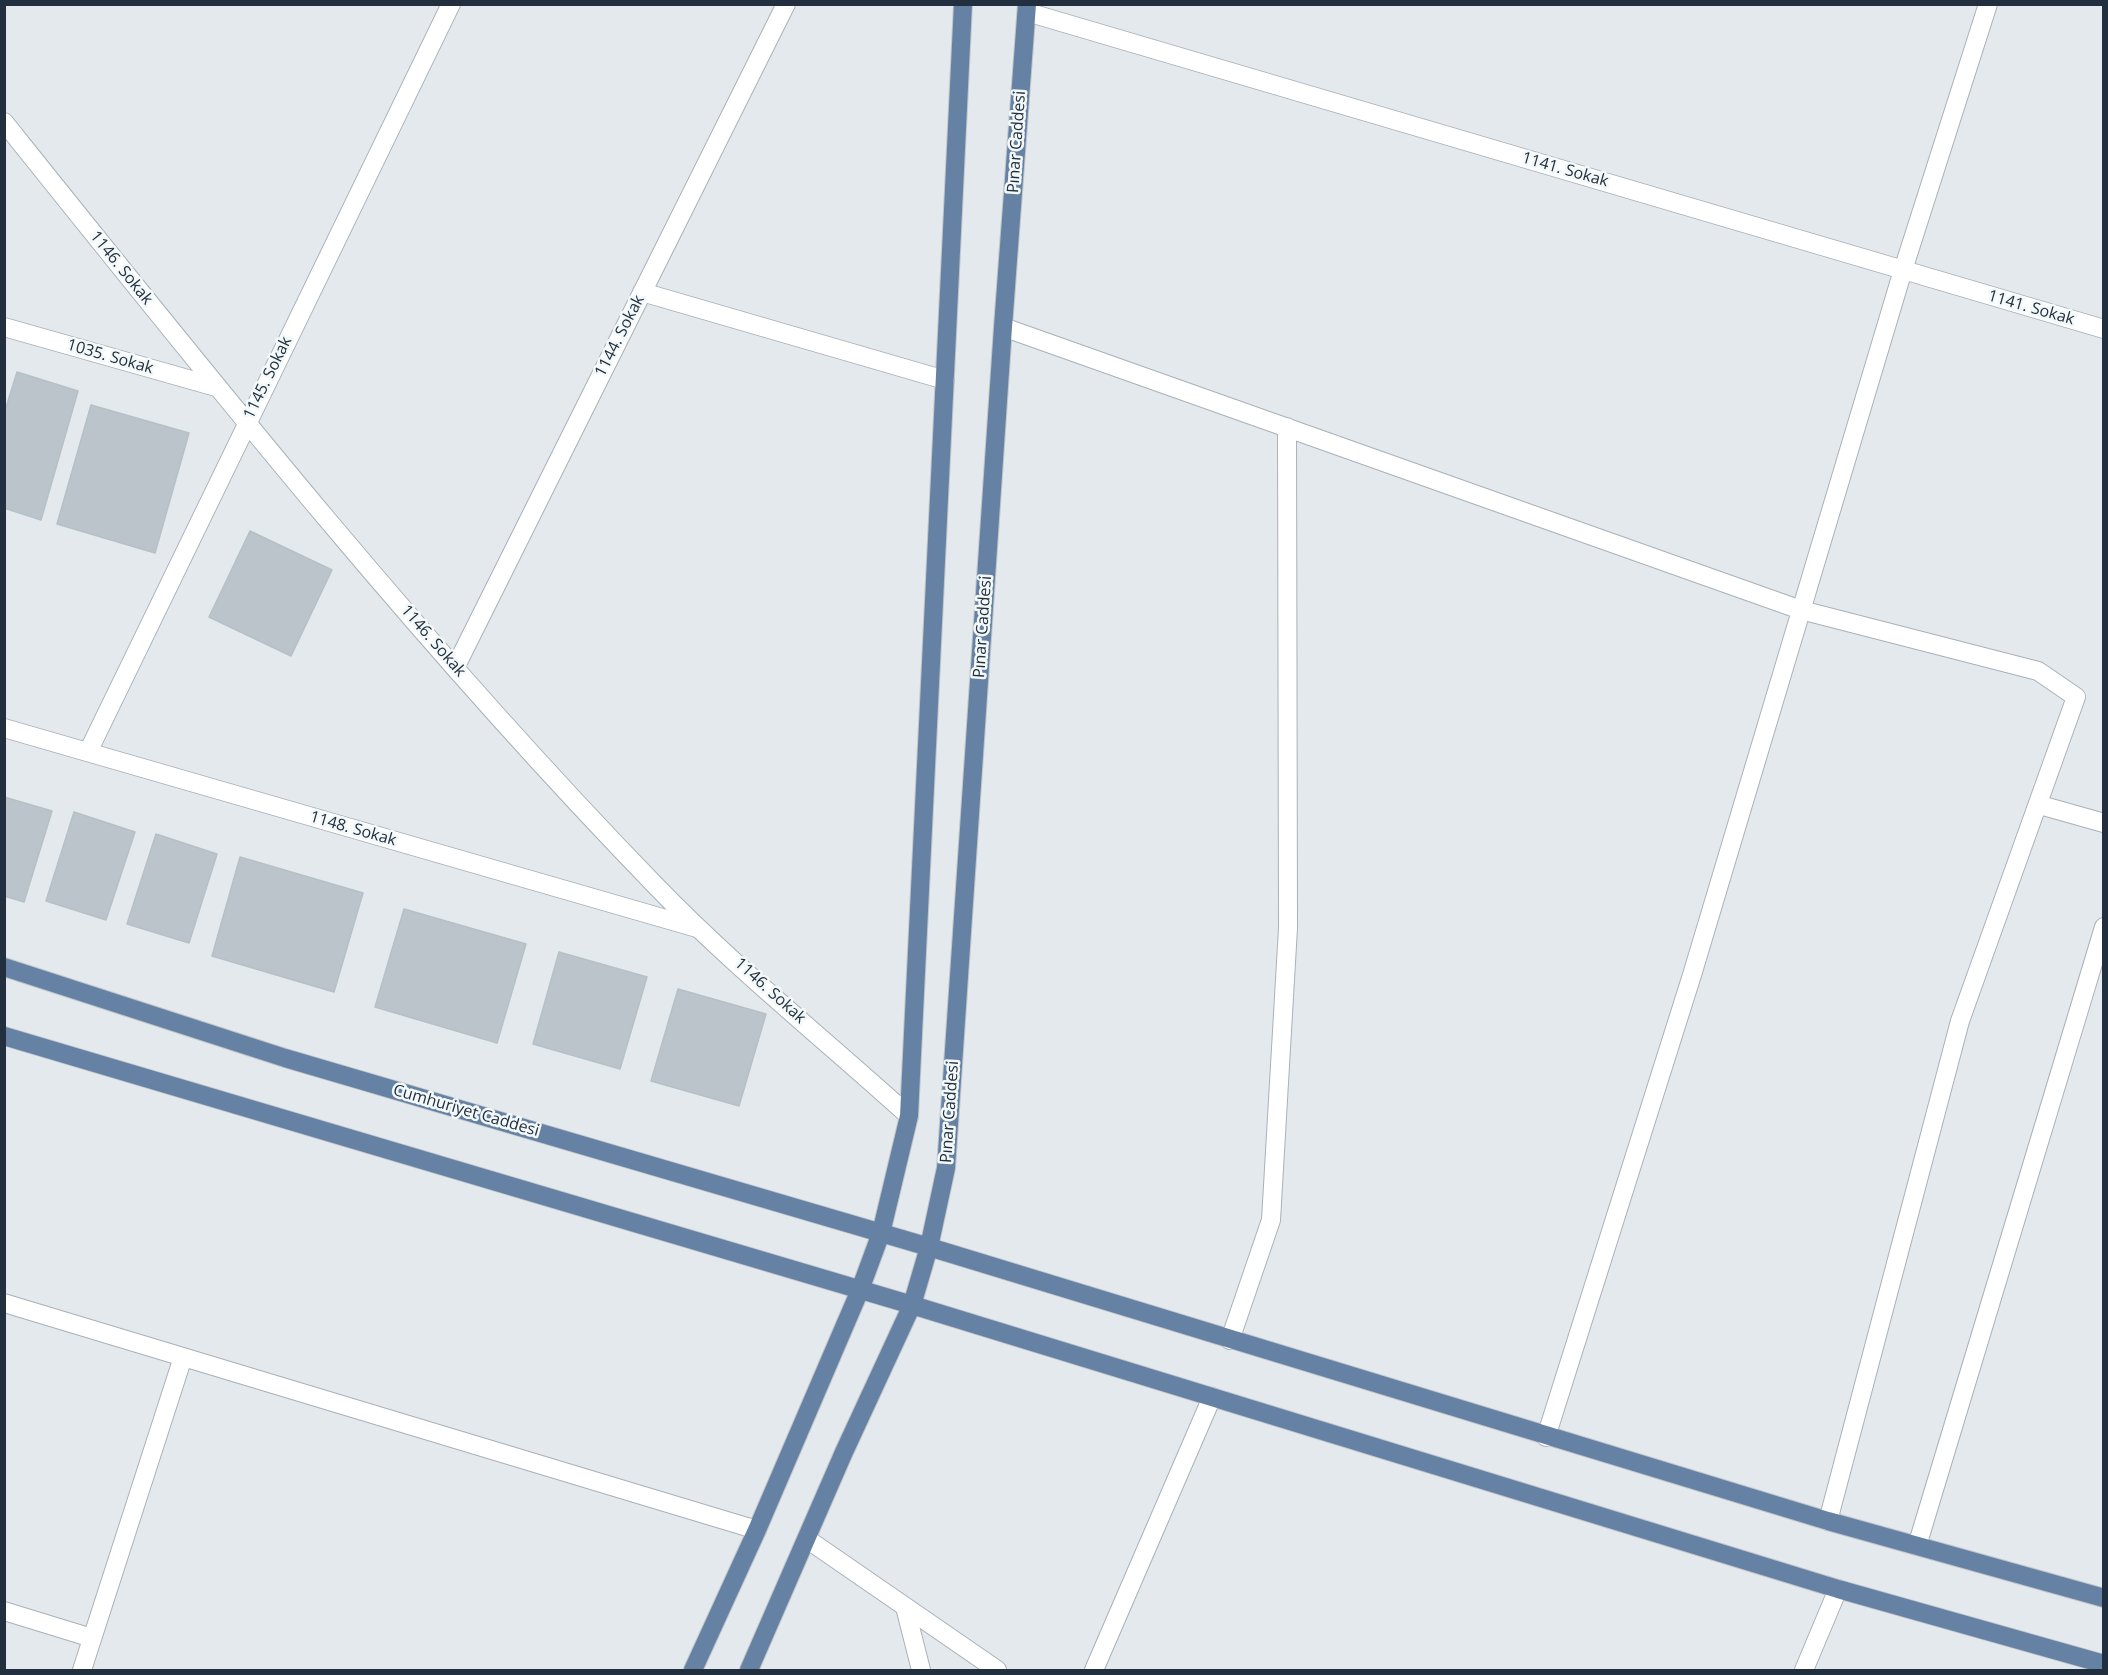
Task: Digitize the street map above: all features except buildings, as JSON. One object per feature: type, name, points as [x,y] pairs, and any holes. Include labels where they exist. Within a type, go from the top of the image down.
[{"type":"main road","points":[[693,1671],[757,1530],[860,1290],[881,1233],[909,1116],[963,4]]},
{"type":"main road","name":"Pınar Caddesi","points":[[749,1671],[912,1305],[929,1248],[946,1168],[1027,8]]},
{"type":"main road","name":"Cumhuriyet Caddesi","points":[[4,967],[285,1058],[881,1233],[1828,1521],[2103,1598]]},
{"type":"main road","points":[[4,1036],[912,1305],[1838,1589],[2103,1664]]},
{"type":"street","name":"1145. Sokak","points":[[88,752],[451,4]]},
{"type":"street","name":"1144. Sokak","points":[[455,668],[786,4]]},
{"type":"street","points":[[1546,1437],[1692,975],[1903,270],[1988,4]]},
{"type":"street","name":"1141. Sokak","points":[[1027,8],[2103,329]]},
{"type":"street","name":"1146. Sokak","points":[[4,122],[216,387],[455,668],[654,885],[909,1116]]},
{"type":"street","points":[[642,292],[945,380]]},
{"type":"street","name":"1035. Sokak","points":[[4,327],[216,387]]},
{"type":"street","points":[[1003,327],[1802,610],[2038,671],[2076,697],[2040,805],[1960,1021],[1828,1521]]},
{"type":"street","points":[[1230,1340],[1270,1220],[1272,1197],[1288,928],[1287,427]]},
{"type":"street","name":"1148. Sokak","points":[[4,728],[702,930]]},
{"type":"street","points":[[2040,805],[2103,823]]},
{"type":"street","points":[[1917,1546],[2103,927]]},
{"type":"street","points":[[4,1303],[757,1530]]},
{"type":"street","points":[[82,1671],[183,1357]]},
{"type":"street","points":[[1094,1671],[1212,1397]]},
{"type":"street","points":[[807,1539],[997,1671]]},
{"type":"street","points":[[1806,1670],[1838,1589]]},
{"type":"street","points":[[905,1607],[921,1671]]},
{"type":"street","points":[[4,1611],[92,1638]]}]
